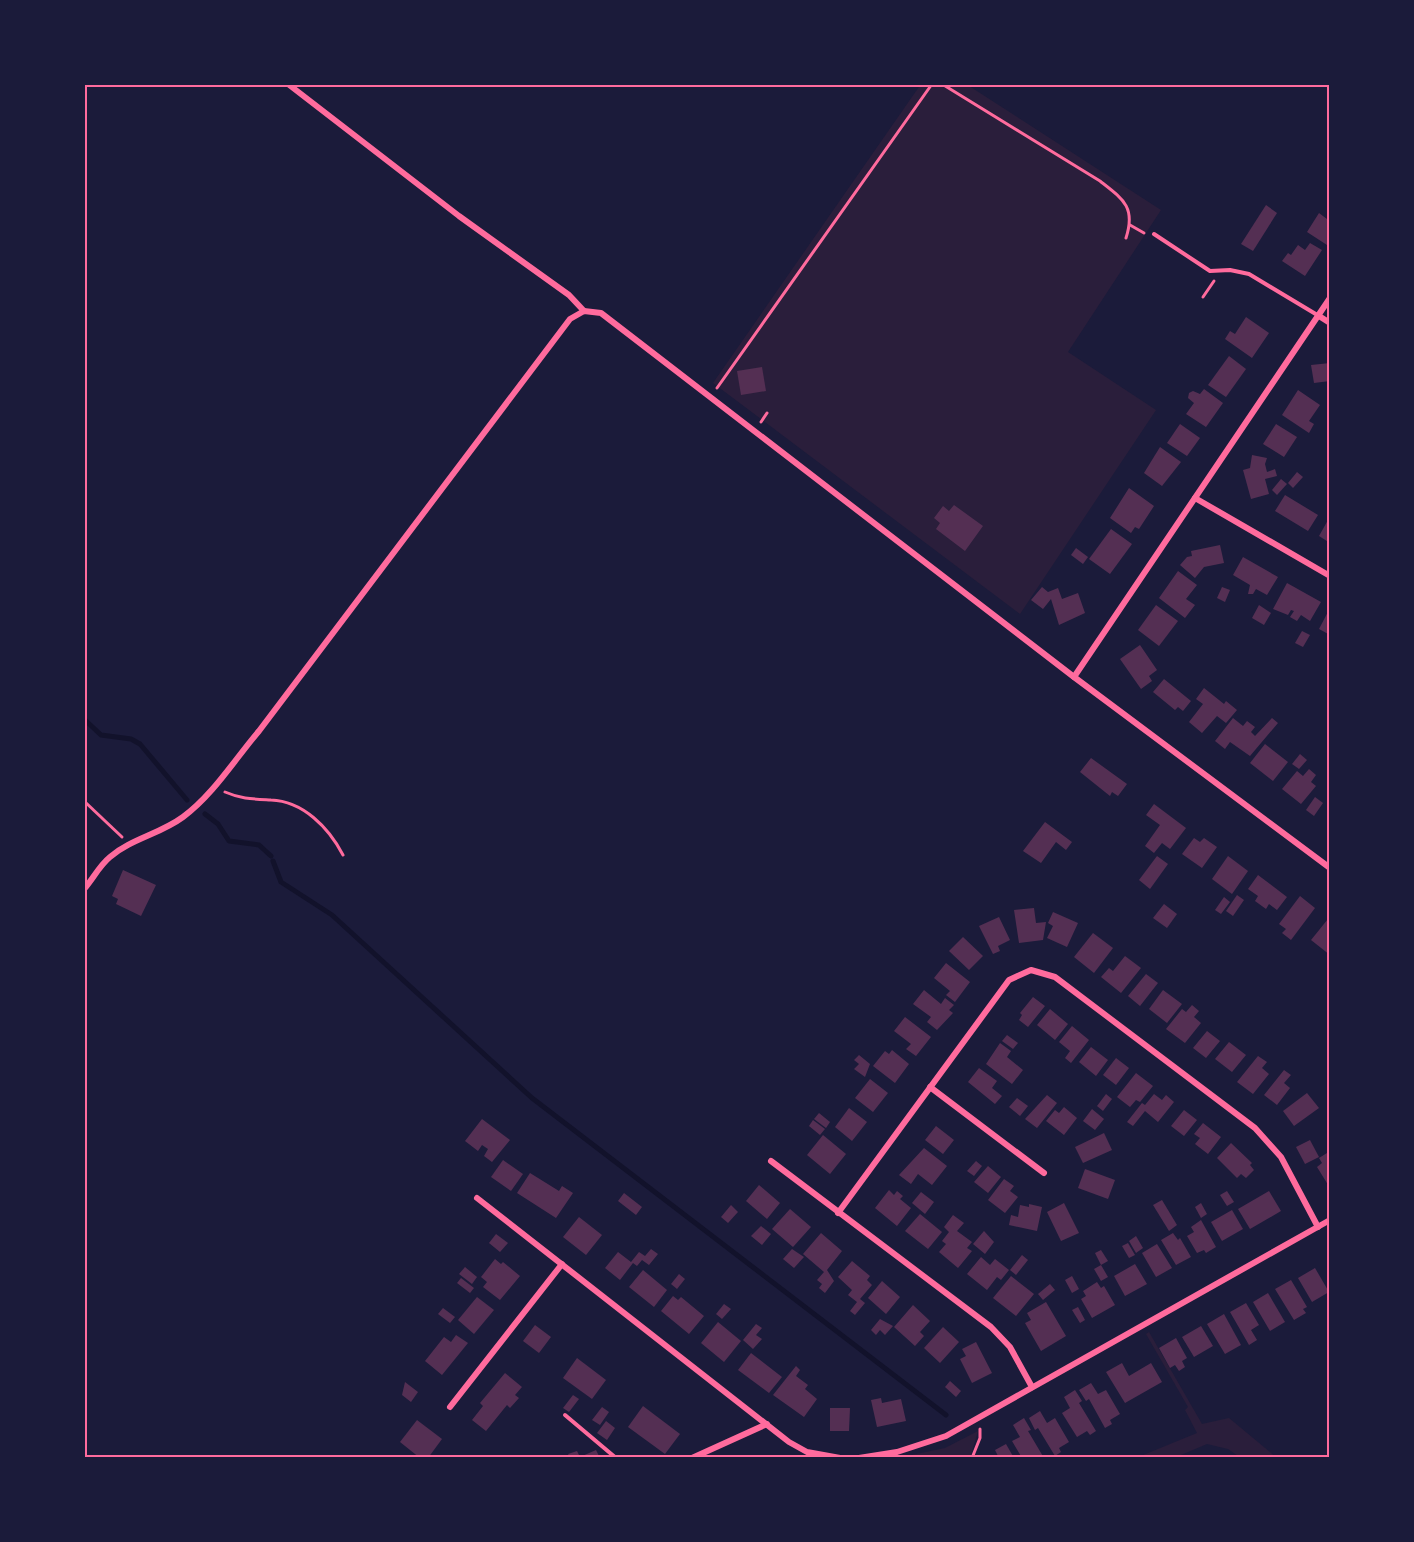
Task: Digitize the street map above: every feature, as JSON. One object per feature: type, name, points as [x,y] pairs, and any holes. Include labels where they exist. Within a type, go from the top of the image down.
[{"type":"street","points":[[288,84],[459,216],[569,295],[584,311],[601,314],[711,396],[1074,677],[1330,868]]},
{"type":"street","points":[[1074,677],[1330,298]]},
{"type":"street","points":[[84,889],[110,857],[128,844],[155,834],[183,817],[206,797],[259,731],[570,319],[584,311]]},
{"type":"street","points":[[1319,316],[1330,323]]},
{"type":"street","points":[[1196,498],[1330,576]]},
{"type":"street","points":[[838,1213],[1009,980],[1031,970],[1055,977],[1255,1128],[1281,1157],[1318,1227]]},
{"type":"street","points":[[930,1087],[1044,1173]]},
{"type":"street","points":[[771,1161],[996,1331],[1010,1347],[1032,1387]]},
{"type":"street","points":[[477,1198],[767,1424],[807,1452],[840,1458]]},
{"type":"street","points":[[859,1458],[921,1446],[978,1419],[1330,1220]]},
{"type":"street","points":[[450,1407],[562,1263]]},
{"type":"street","points":[[692,1458],[767,1424]]},
{"type":"lane","points":[[1154,234],[1210,270],[1249,274],[1319,316]]},
{"type":"lane","points":[[565,1415],[616,1458]]},
{"type":"path","points":[[711,396],[932,84]]},
{"type":"path","points":[[942,84],[1100,181],[1120,196],[1126,206],[1130,225],[1125,238]]},
{"type":"path","points":[[1130,225],[1144,233],[1154,234]]},
{"type":"path","points":[[1203,297],[1221,270]]},
{"type":"path","points":[[214,785],[236,797],[271,800],[304,812],[331,834],[343,855]]},
{"type":"path","points":[[84,801],[128,844]]},
{"type":"path","points":[[972,1458],[980,1438],[978,1419]]},
{"type":"shaded area","points":[[921,84],[966,84],[1161,210],[1068,352],[1156,410],[1020,614],[713,383]]},
{"type":"shaded area","points":[[1149,1332],[1202,1424],[1229,1418],[1277,1458],[1241,1458],[1228,1449],[1207,1444],[1174,1458],[1136,1458],[1197,1433],[1185,1410],[1188,1407],[1146,1334]]},
{"type":"shaded area","points":[[978,1431],[970,1458],[897,1458],[945,1448]]},
{"type":"building","points":[[1266,205],[1277,213],[1253,251],[1241,244]]},
{"type":"building","points":[[1319,213],[1327,219],[1330,215],[1330,240],[1327,245],[1307,232]]},
{"type":"building","points":[[1310,243],[1322,250],[1305,276],[1282,261],[1288,253],[1291,255],[1298,245],[1305,250]]},
{"type":"building","points":[[1246,317],[1269,333],[1252,358],[1225,339],[1230,331],[1235,334]]},
{"type":"building","points":[[1229,356],[1246,369],[1226,397],[1208,385]]},
{"type":"building","points":[[1330,363],[1330,381],[1314,383],[1311,365]]},
{"type":"building","points":[[762,367],[766,391],[741,395],[737,371]]},
{"type":"building","points":[[1204,389],[1223,403],[1206,427],[1186,414],[1194,403],[1188,398],[1189,393],[1193,391],[1200,394]]},
{"type":"building","points":[[1298,390],[1320,405],[1309,421],[1314,424],[1309,433],[1282,415]]},
{"type":"building","points":[[1180,424],[1200,438],[1187,456],[1167,443]]},
{"type":"building","points":[[1276,424],[1297,437],[1284,457],[1263,444]]},
{"type":"building","points":[[1160,447],[1181,462],[1162,486],[1144,473]]},
{"type":"building","points":[[1252,455],[1267,458],[1265,464],[1267,472],[1275,469],[1277,476],[1265,479],[1269,494],[1251,499],[1243,470],[1250,468]]},
{"type":"building","points":[[1297,472],[1303,477],[1293,488],[1288,483]]},
{"type":"building","points":[[1281,479],[1287,484],[1277,495],[1272,490]]},
{"type":"building","points":[[1129,488],[1154,506],[1139,529],[1135,527],[1131,533],[1110,518]]},
{"type":"building","points":[[1285,495],[1318,515],[1308,531],[1275,511]]},
{"type":"building","points":[[954,505],[983,526],[965,551],[936,529],[940,523],[934,518],[943,506],[949,511]]},
{"type":"building","points":[[1328,520],[1330,521],[1330,543],[1319,536]]},
{"type":"building","points":[[1111,529],[1132,544],[1110,574],[1089,559]]},
{"type":"building","points":[[1220,545],[1224,563],[1204,567],[1195,578],[1180,565],[1187,557],[1192,556],[1191,551]]},
{"type":"building","points":[[1076,548],[1088,557],[1083,564],[1071,555]]},
{"type":"building","points":[[1243,557],[1278,577],[1267,595],[1256,589],[1253,594],[1248,594],[1250,585],[1233,575]]},
{"type":"building","points":[[1178,571],[1197,585],[1186,599],[1195,605],[1185,618],[1159,598]]},
{"type":"building","points":[[1287,583],[1321,602],[1310,621],[1301,615],[1297,621],[1290,617],[1294,611],[1291,610],[1288,615],[1273,609]]},
{"type":"building","points":[[1042,587],[1048,592],[1058,588],[1062,599],[1078,593],[1085,613],[1059,625],[1051,599],[1043,609],[1031,600]]},
{"type":"building","points":[[1222,587],[1230,590],[1225,602],[1217,598]]},
{"type":"building","points":[[1156,605],[1178,621],[1159,646],[1138,630]]},
{"type":"building","points":[[1259,605],[1271,613],[1264,625],[1252,618]]},
{"type":"building","points":[[1330,608],[1330,635],[1319,629]]},
{"type":"building","points":[[1302,631],[1310,635],[1303,647],[1295,643]]},
{"type":"building","points":[[1140,645],[1157,670],[1149,676],[1152,681],[1141,689],[1120,659]]},
{"type":"building","points":[[1164,679],[1191,701],[1183,711],[1178,707],[1175,710],[1153,692]]},
{"type":"building","points":[[1204,688],[1224,704],[1226,701],[1237,710],[1226,723],[1217,716],[1202,733],[1189,722],[1203,704],[1196,699]]},
{"type":"building","points":[[1233,718],[1243,726],[1247,721],[1255,727],[1251,732],[1255,736],[1272,718],[1278,723],[1250,756],[1230,742],[1225,749],[1215,741]]},
{"type":"building","points":[[1265,744],[1288,762],[1273,781],[1250,763]]},
{"type":"building","points":[[1300,754],[1307,760],[1299,769],[1292,764]]},
{"type":"building","points":[[1091,758],[1127,784],[1118,796],[1112,792],[1110,796],[1080,772]]},
{"type":"building","points":[[1309,769],[1316,775],[1311,782],[1316,786],[1301,804],[1282,789],[1297,771],[1303,776]]},
{"type":"building","points":[[1315,797],[1323,803],[1314,816],[1306,810]]},
{"type":"building","points":[[1154,804],[1186,828],[1170,849],[1162,843],[1154,853],[1145,846],[1160,825],[1146,815]]},
{"type":"building","points":[[1045,822],[1072,842],[1066,850],[1056,842],[1041,863],[1023,851]]},
{"type":"building","points":[[1194,838],[1200,842],[1204,838],[1217,847],[1202,868],[1182,854]]},
{"type":"building","points":[[1157,856],[1168,864],[1150,889],[1139,880]]},
{"type":"building","points":[[1228,856],[1248,871],[1232,894],[1212,879]]},
{"type":"building","points":[[123,870],[156,885],[141,916],[116,904],[118,899],[112,896]]},
{"type":"building","points":[[1258,875],[1287,897],[1277,910],[1269,904],[1266,909],[1255,901],[1258,896],[1248,889]]},
{"type":"building","points":[[1237,895],[1244,900],[1233,916],[1226,911]]},
{"type":"building","points":[[1300,896],[1315,908],[1291,940],[1282,933],[1286,929],[1279,924]]},
{"type":"building","points":[[1224,897],[1230,902],[1221,914],[1215,910]]},
{"type":"building","points":[[1164,904],[1177,914],[1167,928],[1153,918]]},
{"type":"building","points":[[1034,908],[1036,923],[1046,922],[1043,940],[1019,943],[1014,910]]},
{"type":"building","points":[[1053,912],[1078,923],[1067,947],[1047,938],[1053,926],[1048,923]]},
{"type":"building","points":[[999,917],[1010,940],[998,946],[1000,951],[993,954],[979,926]]},
{"type":"building","points":[[1328,919],[1330,920],[1330,955],[1311,940]]},
{"type":"building","points":[[1093,933],[1113,948],[1094,973],[1074,957]]},
{"type":"building","points":[[963,937],[983,956],[969,970],[949,951]]},
{"type":"building","points":[[1125,956],[1141,968],[1121,993],[1101,977],[1109,968],[1113,971]]},
{"type":"building","points":[[946,963],[970,982],[955,1002],[946,995],[950,991],[934,978]]},
{"type":"building","points":[[1146,974],[1158,983],[1140,1006],[1128,996]]},
{"type":"building","points":[[924,990],[941,1004],[945,998],[954,1005],[949,1010],[953,1013],[937,1030],[927,1022],[931,1017],[913,1004]]},
{"type":"building","points":[[1163,990],[1182,1004],[1167,1023],[1149,1009]]},
{"type":"building","points":[[1033,997],[1045,1006],[1028,1027],[1019,1020],[1022,1015],[1020,1013]]},
{"type":"building","points":[[1192,1005],[1199,1011],[1194,1017],[1201,1023],[1185,1043],[1166,1029],[1182,1009],[1186,1012]]},
{"type":"building","points":[[1050,1009],[1068,1024],[1055,1040],[1037,1025]]},
{"type":"building","points":[[905,1017],[931,1037],[916,1056],[906,1049],[911,1044],[894,1031]]},
{"type":"building","points":[[1072,1026],[1089,1040],[1071,1063],[1065,1058],[1070,1051],[1059,1042]]},
{"type":"building","points":[[1207,1031],[1220,1041],[1206,1058],[1193,1048]]},
{"type":"building","points":[[1007,1035],[1018,1043],[1013,1049],[1002,1041]]},
{"type":"building","points":[[1229,1042],[1246,1055],[1232,1072],[1215,1059]]},
{"type":"building","points":[[1000,1043],[1011,1051],[1007,1057],[1023,1070],[1012,1084],[986,1064]]},
{"type":"building","points":[[1091,1047],[1108,1060],[1096,1076],[1079,1062]]},
{"type":"building","points":[[892,1050],[909,1064],[895,1083],[873,1066],[885,1051],[889,1054]]},
{"type":"building","points":[[859,1055],[870,1064],[865,1077],[854,1069],[859,1064],[854,1060]]},
{"type":"building","points":[[1258,1056],[1267,1062],[1262,1068],[1269,1074],[1253,1094],[1237,1082]]},
{"type":"building","points":[[1116,1058],[1129,1068],[1116,1085],[1103,1075]]},
{"type":"building","points":[[979,1068],[997,1081],[992,1088],[1002,1096],[995,1104],[968,1082]]},
{"type":"building","points":[[1284,1070],[1291,1075],[1284,1083],[1290,1088],[1277,1105],[1264,1095]]},
{"type":"building","points":[[1136,1073],[1153,1086],[1140,1102],[1136,1100],[1130,1107],[1117,1097]]},
{"type":"building","points":[[870,1079],[888,1093],[873,1112],[855,1098]]},
{"type":"building","points":[[1307,1093],[1319,1108],[1294,1126],[1283,1111]]},
{"type":"building","points":[[1106,1094],[1112,1099],[1103,1111],[1097,1106]]},
{"type":"building","points":[[1154,1094],[1162,1100],[1166,1095],[1174,1102],[1158,1122],[1145,1111],[1133,1126],[1127,1122],[1142,1103],[1145,1105]]},
{"type":"building","points":[[1047,1095],[1057,1103],[1037,1128],[1025,1119]]},
{"type":"building","points":[[1017,1098],[1028,1106],[1020,1116],[1009,1107]]},
{"type":"building","points":[[1064,1107],[1077,1118],[1064,1135],[1046,1121],[1055,1110],[1059,1113]]},
{"type":"building","points":[[849,1108],[867,1122],[852,1141],[835,1127]]},
{"type":"building","points":[[1092,1109],[1104,1119],[1095,1130],[1083,1121]]},
{"type":"building","points":[[1184,1110],[1197,1120],[1184,1136],[1171,1126]]},
{"type":"building","points":[[819,1113],[830,1122],[826,1128],[814,1119]]},
{"type":"building","points":[[482,1119],[510,1140],[492,1162],[484,1156],[488,1149],[482,1145],[478,1151],[465,1141]]},
{"type":"building","points":[[813,1120],[825,1129],[820,1135],[809,1126]]},
{"type":"building","points":[[1203,1123],[1221,1137],[1208,1154],[1195,1144],[1200,1138],[1194,1134]]},
{"type":"building","points":[[936,1126],[954,1140],[943,1154],[925,1140]]},
{"type":"building","points":[[1104,1133],[1112,1150],[1083,1163],[1075,1147]]},
{"type":"building","points":[[823,1135],[846,1154],[830,1174],[807,1155]]},
{"type":"building","points":[[1310,1140],[1319,1157],[1305,1164],[1296,1147]]},
{"type":"building","points":[[1231,1143],[1252,1163],[1250,1165],[1254,1170],[1246,1178],[1241,1174],[1237,1178],[1217,1158]]},
{"type":"building","points":[[924,1148],[947,1166],[932,1185],[918,1174],[911,1184],[899,1175]]},
{"type":"building","points":[[1327,1153],[1330,1158],[1330,1188],[1317,1167],[1322,1163],[1319,1158]]},
{"type":"building","points":[[503,1160],[523,1174],[511,1191],[491,1177]]},
{"type":"building","points":[[976,1161],[982,1166],[974,1176],[967,1171]]},
{"type":"building","points":[[988,1166],[1001,1177],[988,1193],[974,1182]]},
{"type":"building","points":[[1085,1169],[1115,1180],[1108,1199],[1078,1188]]},
{"type":"building","points":[[530,1173],[559,1191],[562,1186],[573,1193],[556,1218],[517,1193]]},
{"type":"building","points":[[1004,1179],[1014,1186],[1010,1191],[1018,1197],[1005,1213],[988,1200]]},
{"type":"building","points":[[759,1185],[780,1203],[767,1219],[746,1201]]},
{"type":"building","points":[[889,1190],[894,1195],[897,1191],[903,1196],[900,1199],[911,1208],[897,1226],[875,1208]]},
{"type":"building","points":[[1227,1191],[1234,1202],[1227,1206],[1220,1195]]},
{"type":"building","points":[[1269,1191],[1281,1211],[1250,1229],[1238,1209]]},
{"type":"building","points":[[921,1192],[934,1202],[925,1214],[912,1203]]},
{"type":"building","points":[[624,1193],[642,1207],[636,1215],[618,1201]]},
{"type":"building","points":[[1162,1200],[1177,1225],[1169,1231],[1153,1205]]},
{"type":"building","points":[[1064,1203],[1079,1233],[1061,1241],[1047,1212]]},
{"type":"building","points":[[1201,1203],[1207,1214],[1201,1218],[1195,1207]]},
{"type":"building","points":[[1029,1204],[1042,1207],[1037,1231],[1009,1225],[1011,1215],[1018,1217],[1020,1205],[1029,1207]]},
{"type":"building","points":[[731,1205],[738,1212],[728,1223],[721,1217]]},
{"type":"building","points":[[790,1209],[811,1227],[793,1247],[772,1229]]},
{"type":"building","points":[[1232,1210],[1243,1229],[1222,1241],[1211,1222]]},
{"type":"building","points":[[920,1214],[942,1232],[928,1249],[905,1231]]},
{"type":"building","points":[[953,1215],[964,1223],[957,1231],[972,1242],[967,1248],[972,1251],[958,1268],[939,1252],[946,1244],[942,1241],[949,1232],[944,1227]]},
{"type":"building","points":[[579,1217],[602,1235],[586,1255],[563,1237]]},
{"type":"building","points":[[1201,1220],[1216,1247],[1206,1253],[1204,1250],[1197,1253],[1187,1236],[1194,1232],[1191,1227]]},
{"type":"building","points":[[761,1226],[771,1234],[762,1245],[751,1236]]},
{"type":"building","points":[[984,1231],[994,1242],[985,1254],[973,1244]]},
{"type":"building","points":[[821,1233],[842,1251],[827,1270],[834,1281],[825,1293],[819,1288],[822,1284],[817,1280],[824,1272],[803,1254]]},
{"type":"building","points":[[1173,1233],[1178,1240],[1180,1238],[1191,1257],[1176,1265],[1161,1240]]},
{"type":"building","points":[[496,1234],[508,1243],[500,1252],[489,1243]]},
{"type":"building","points":[[1136,1236],[1143,1248],[1136,1253],[1129,1241]]},
{"type":"building","points":[[1128,1243],[1135,1255],[1129,1258],[1122,1246]]},
{"type":"building","points":[[1157,1244],[1172,1268],[1156,1277],[1142,1253]]},
{"type":"building","points":[[651,1249],[658,1254],[649,1265],[642,1260],[637,1266],[633,1263],[620,1280],[605,1268],[618,1252],[631,1262],[639,1252],[645,1256]]},
{"type":"building","points":[[792,1249],[804,1257],[794,1268],[783,1259]]},
{"type":"building","points":[[1101,1250],[1108,1261],[1101,1265],[1095,1253]]},
{"type":"building","points":[[1022,1255],[1028,1260],[1016,1275],[1010,1270]]},
{"type":"building","points":[[981,1257],[990,1265],[995,1259],[1009,1270],[1001,1280],[997,1277],[987,1290],[967,1274]]},
{"type":"building","points":[[495,1259],[501,1264],[503,1262],[520,1276],[500,1300],[483,1287],[487,1282],[481,1277]]},
{"type":"building","points":[[852,1261],[870,1276],[867,1280],[872,1285],[860,1299],[865,1303],[855,1315],[850,1311],[857,1302],[848,1295],[852,1290],[838,1277]]},
{"type":"building","points":[[1135,1264],[1147,1284],[1125,1296],[1114,1276]]},
{"type":"building","points":[[1101,1265],[1108,1277],[1101,1281],[1094,1269]]},
{"type":"building","points":[[465,1267],[477,1277],[472,1284],[459,1274]]},
{"type":"building","points":[[1315,1268],[1329,1292],[1312,1302],[1298,1278]]},
{"type":"building","points":[[643,1270],[667,1290],[654,1307],[629,1287]]},
{"type":"building","points":[[679,1274],[685,1279],[677,1289],[671,1284]]},
{"type":"building","points":[[1011,1276],[1034,1294],[1016,1316],[993,1298]]},
{"type":"building","points":[[1072,1276],[1079,1289],[1072,1293],[1065,1280]]},
{"type":"building","points":[[461,1278],[474,1288],[470,1293],[457,1283]]},
{"type":"building","points":[[1291,1280],[1307,1307],[1303,1309],[1306,1313],[1294,1320],[1275,1289]]},
{"type":"building","points":[[882,1281],[900,1297],[886,1314],[868,1298]]},
{"type":"building","points":[[1097,1282],[1101,1288],[1104,1286],[1115,1305],[1092,1318],[1081,1299],[1086,1296],[1083,1291]]},
{"type":"building","points":[[1050,1284],[1055,1290],[1043,1300],[1038,1294]]},
{"type":"building","points":[[1268,1293],[1285,1322],[1270,1331],[1253,1302]]},
{"type":"building","points":[[673,1296],[678,1300],[681,1297],[704,1316],[689,1334],[661,1311]]},
{"type":"building","points":[[477,1297],[494,1310],[474,1334],[458,1320]]},
{"type":"building","points":[[1046,1302],[1066,1336],[1041,1351],[1025,1323],[1031,1320],[1027,1313]]},
{"type":"building","points":[[1246,1303],[1259,1325],[1251,1330],[1257,1340],[1249,1345],[1230,1312]]},
{"type":"building","points":[[724,1304],[731,1309],[722,1319],[716,1314]]},
{"type":"building","points":[[913,1305],[930,1321],[920,1332],[924,1336],[915,1346],[894,1327]]},
{"type":"building","points":[[1078,1307],[1085,1320],[1080,1323],[1072,1310]]},
{"type":"building","points":[[443,1308],[455,1317],[450,1323],[438,1314]]},
{"type":"building","points":[[1224,1314],[1241,1345],[1225,1354],[1207,1324]]},
{"type":"building","points":[[880,1319],[893,1326],[885,1335],[880,1330],[876,1335],[871,1330]]},
{"type":"building","points":[[718,1322],[741,1341],[724,1362],[701,1343]]},
{"type":"building","points":[[756,1324],[762,1328],[756,1335],[762,1339],[753,1349],[743,1340]]},
{"type":"building","points":[[535,1325],[551,1337],[539,1353],[523,1341]]},
{"type":"building","points":[[1201,1326],[1213,1346],[1194,1357],[1182,1337]]},
{"type":"building","points":[[943,1327],[959,1342],[940,1363],[924,1348]]},
{"type":"building","points":[[456,1335],[468,1343],[442,1375],[425,1361],[444,1337],[451,1342]]},
{"type":"building","points":[[1176,1338],[1187,1358],[1182,1361],[1185,1367],[1179,1371],[1175,1365],[1170,1368],[1159,1348]]},
{"type":"building","points":[[976,1342],[992,1373],[972,1383],[960,1359],[966,1356],[962,1349]]},
{"type":"building","points":[[751,1353],[782,1377],[769,1393],[738,1370]]},
{"type":"building","points":[[577,1358],[606,1380],[592,1399],[563,1378]]},
{"type":"building","points":[[1122,1363],[1129,1376],[1151,1363],[1162,1382],[1125,1403],[1106,1372]]},
{"type":"building","points":[[796,1366],[800,1370],[796,1376],[808,1385],[805,1389],[817,1399],[804,1417],[773,1395]]},
{"type":"building","points":[[505,1373],[522,1387],[515,1395],[519,1398],[510,1408],[507,1405],[486,1431],[472,1420],[483,1406],[480,1403]]},
{"type":"building","points":[[950,1381],[961,1391],[956,1397],[945,1387]]},
{"type":"building","points":[[405,1382],[418,1392],[411,1402],[402,1395]]},
{"type":"building","points":[[1091,1383],[1098,1394],[1106,1390],[1120,1414],[1110,1420],[1112,1424],[1105,1428],[1089,1399],[1086,1401],[1079,1390]]},
{"type":"building","points":[[1075,1390],[1082,1401],[1079,1403],[1096,1431],[1090,1435],[1087,1431],[1077,1437],[1062,1413],[1070,1408],[1064,1397]]},
{"type":"building","points":[[573,1395],[579,1399],[569,1412],[563,1408]]},
{"type":"building","points":[[881,1398],[882,1403],[901,1399],[906,1421],[877,1427],[871,1400]]},
{"type":"building","points":[[643,1406],[680,1434],[665,1454],[628,1427]]},
{"type":"building","points":[[602,1407],[609,1412],[600,1425],[592,1420]]},
{"type":"building","points":[[830,1408],[850,1408],[849,1431],[830,1431]]},
{"type":"building","points":[[1040,1411],[1047,1423],[1055,1418],[1069,1442],[1059,1448],[1061,1452],[1055,1456],[1038,1428],[1035,1430],[1029,1418]]},
{"type":"building","points":[[1024,1418],[1031,1430],[1028,1431],[1044,1458],[1022,1458],[1012,1441],[1020,1437],[1013,1425]]},
{"type":"building","points":[[417,1420],[442,1439],[428,1458],[420,1458],[400,1442]]},
{"type":"building","points":[[606,1421],[615,1428],[607,1440],[597,1433]]},
{"type":"building","points":[[1006,1444],[1014,1458],[999,1458],[995,1450]]},
{"type":"building","points":[[596,1450],[600,1458],[570,1458],[568,1454],[577,1451],[580,1457]]},
{"type":"waterway","points":[[84,719],[101,735],[131,739],[140,744],[187,800]]},
{"type":"waterway","points":[[205,814],[218,824],[229,841],[259,845],[271,856]]},
{"type":"waterway","points":[[273,861],[281,882],[332,915],[532,1098],[946,1415]]}]
